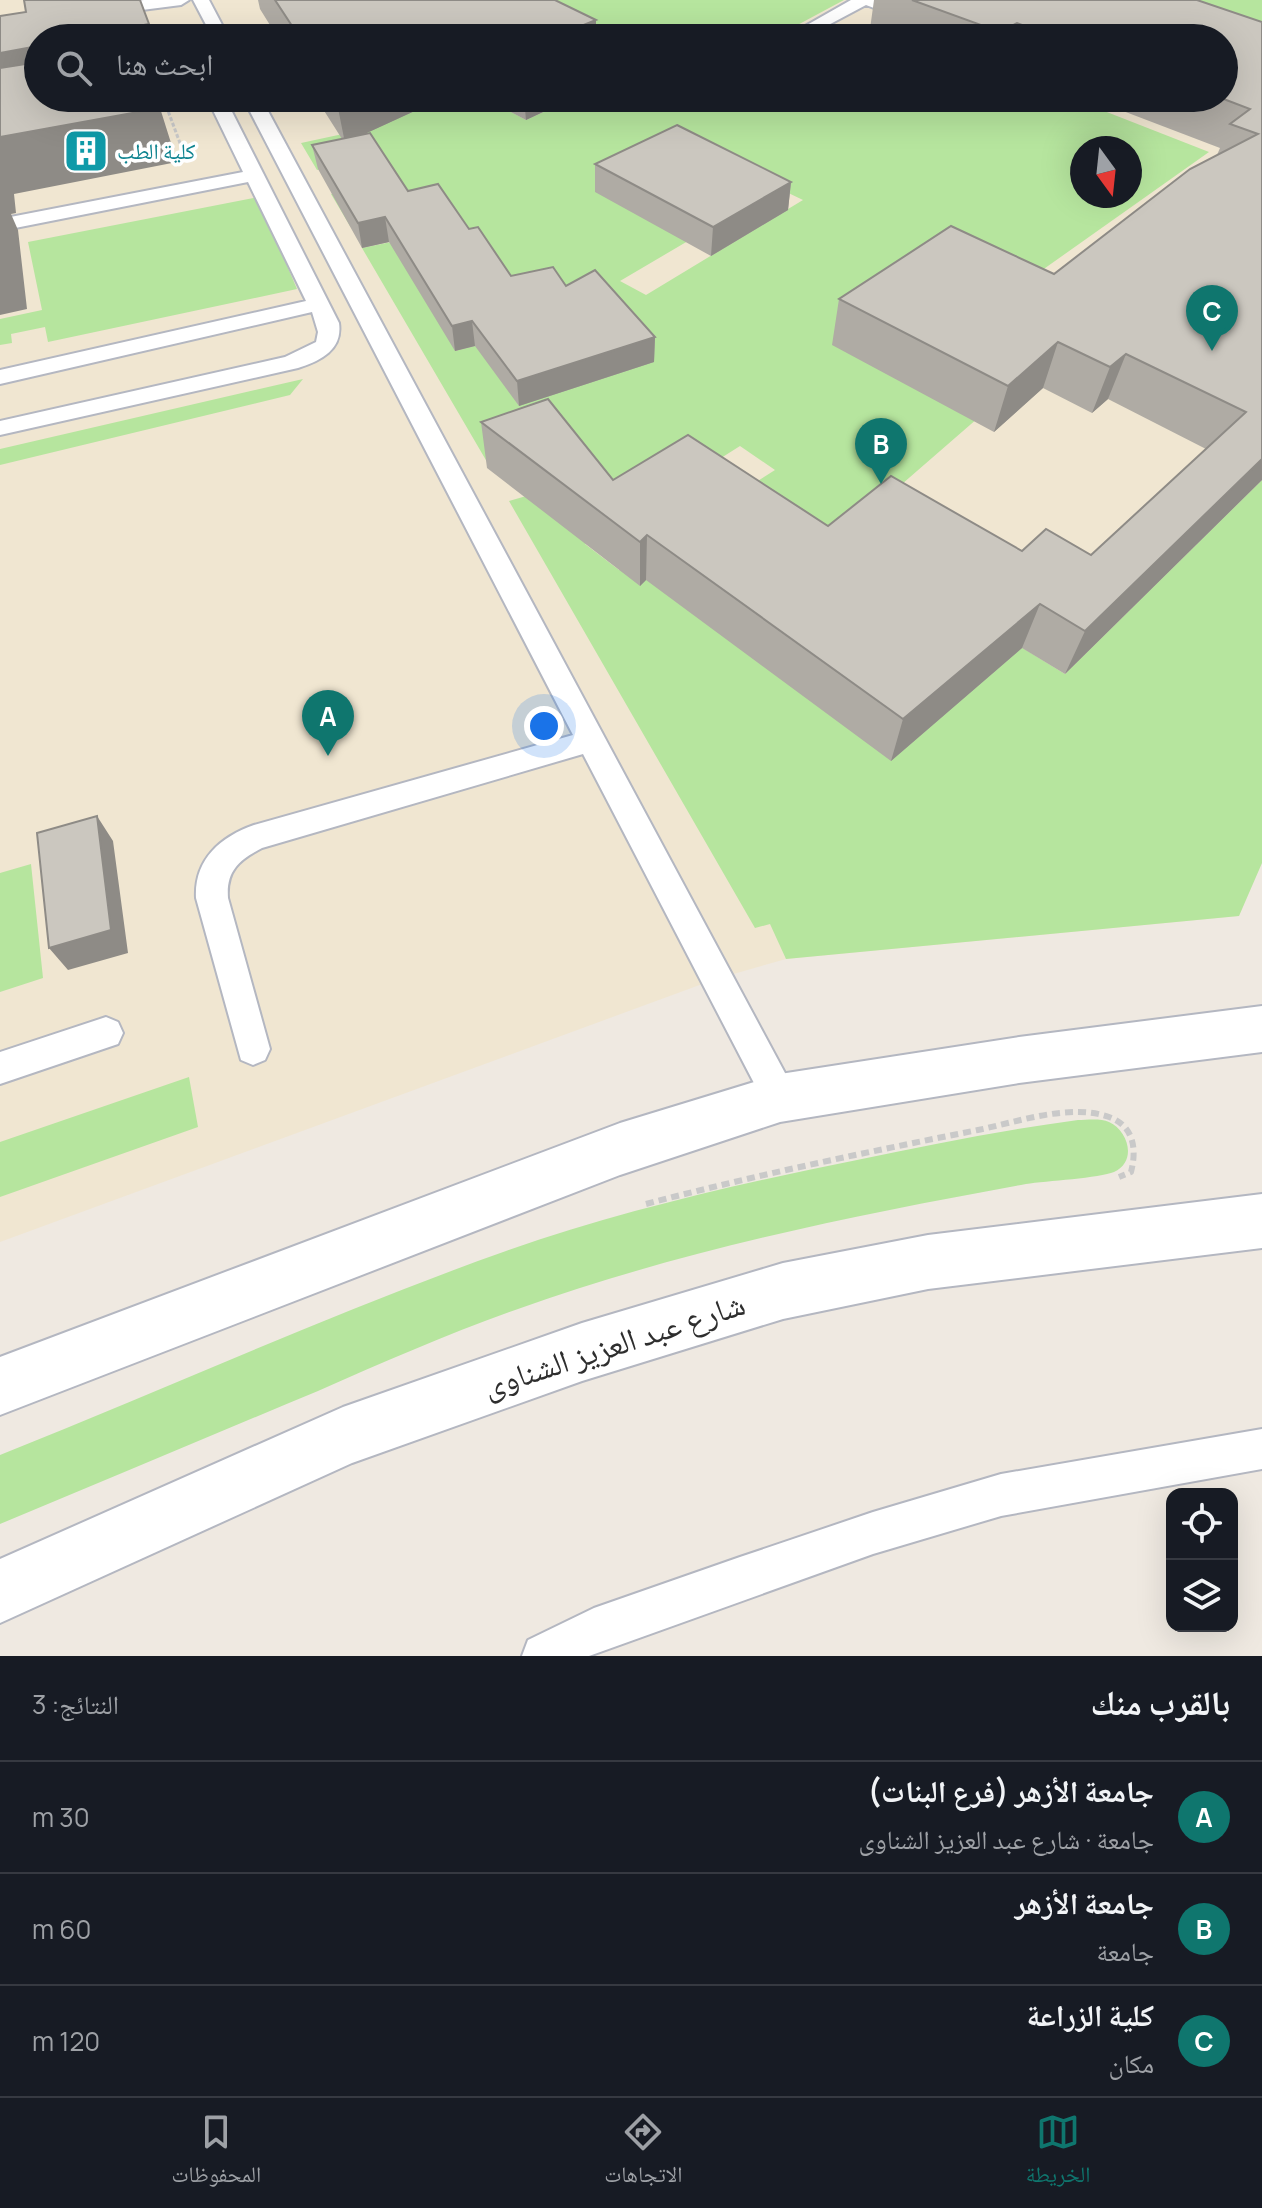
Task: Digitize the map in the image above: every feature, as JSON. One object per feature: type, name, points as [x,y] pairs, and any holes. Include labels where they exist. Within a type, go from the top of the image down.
[{"type":"street","points":[[0,1386],[620,1149],[780,1098],[1019,1060],[1262,1029]]},
{"type":"street","name":"شارع عبد العزيز الشناوى","points":[[0,1591],[343,1437],[582,1352],[783,1291],[928,1262],[1262,1221]]},
{"type":"lane","points":[[90,11],[181,0]]},
{"type":"lane","points":[[201,0],[214,24]]},
{"type":"lane","points":[[819,24],[866,0],[930,24]]},
{"type":"lane","points":[[466,20],[472,24]]},
{"type":"lane","points":[[0,428],[306,358],[319,351],[330,332],[319,304],[223,112]]},
{"type":"lane","points":[[259,112],[780,1098]]},
{"type":"lane","points":[[0,225],[255,175]]},
{"type":"lane","points":[[0,377],[319,304]]},
{"type":"lane","points":[[253,1049],[212,898],[210,884],[214,870],[224,856],[237,845],[254,838],[590,741]]},
{"type":"lane","points":[[0,1068],[106,1033]]},
{"type":"lane","points":[[544,1656],[594,1630],[740,1578],[873,1533],[1001,1495],[1262,1449]]},
{"type":"path","points":[[167,136],[177,134]]},
{"type":"path","points":[[642,1205],[903,1144],[1037,1119],[1088,1113],[1110,1117],[1129,1132],[1137,1153],[1131,1172],[1112,1181]]},
{"type":"shaded area","points":[[0,0],[1262,0],[1262,862],[1239,916],[786,959],[716,979],[0,1242]]},
{"type":"green space","points":[[449,0],[844,0],[799,24],[556,24]]},
{"type":"green space","points":[[1177,0],[1262,0],[1262,58],[1238,45],[1238,24],[1207,24]]},
{"type":"green space","points":[[412,112],[511,112],[526,120],[543,112],[1107,112],[1209,152],[1142,199],[1142,136],[1070,136],[1070,208],[1130,208],[1031,278],[1076,333],[841,537],[1065,674],[1262,480],[1262,863],[1239,916],[786,959],[770,924],[755,928],[509,501],[578,481],[490,467],[362,248],[391,242],[350,226],[331,194],[361,187],[348,163],[317,170],[301,143],[380,126]],"holes":[[[778,188],[803,200],[646,295],[620,281]],[[513,301],[573,321],[455,351]],[[740,446],[775,470],[619,570],[585,544]]]},
{"type":"green space","points":[[258,197],[297,289],[48,342],[45,327],[11,334],[12,343],[0,345],[0,319],[42,310],[28,242]]},
{"type":"green space","points":[[303,379],[290,395],[0,465],[0,449]]},
{"type":"green space","points":[[31,864],[43,978],[0,992],[0,873]]},
{"type":"green space","points":[[189,1077],[198,1127],[0,1197],[0,1142]]},
{"type":"green space","points":[[1078,1120],[1106,1121],[1116,1126],[1128,1147],[1126,1161],[1121,1167],[1097,1176],[1026,1184],[770,1236],[580,1288],[442,1338],[0,1524],[0,1455],[315,1325],[506,1251],[592,1223],[768,1179],[994,1133]]},
{"type":"building","points":[[24,0],[140,0],[149,24],[24,24],[24,49],[0,53],[0,16],[26,12]]},
{"type":"building","points":[[275,0],[555,0],[596,20],[586,24],[291,24]]},
{"type":"building","points":[[912,0],[1197,0],[1262,22],[1262,459],[1085,631],[1040,604],[903,719],[647,535],[640,542],[481,422],[548,399],[613,480],[688,435],[828,526],[891,476],[1022,551],[1046,529],[1091,555],[1246,412],[1126,354],[1110,367],[1058,342],[1008,386],[839,299],[951,226],[1054,274],[1190,169],[1258,134],[1230,124],[1250,109],[1238,104],[1238,24],[978,24]]},
{"type":"building","points":[[24,64],[24,112],[138,112],[0,137],[0,68]]},
{"type":"building","points":[[677,125],[791,182],[713,227],[595,164]]},
{"type":"building","points":[[370,133],[408,191],[438,184],[469,229],[478,227],[511,276],[553,267],[566,286],[595,270],[655,337],[517,381],[472,321],[452,326],[385,217],[358,223],[312,145]]},
{"type":"building","points":[[97,816],[111,930],[49,948],[37,833]]},
{"type":"place","name":"كلية الطب","points":[[86,151]]},
{"type":"place","name":"كلية الزراعة","points":[[1212,351]]},
{"type":"place","name":"جامعة الأزهر","points":[[881,484]]},
{"type":"place","name":"جامعة الأزهر (فرع البنات)","points":[[328,756]]}]
